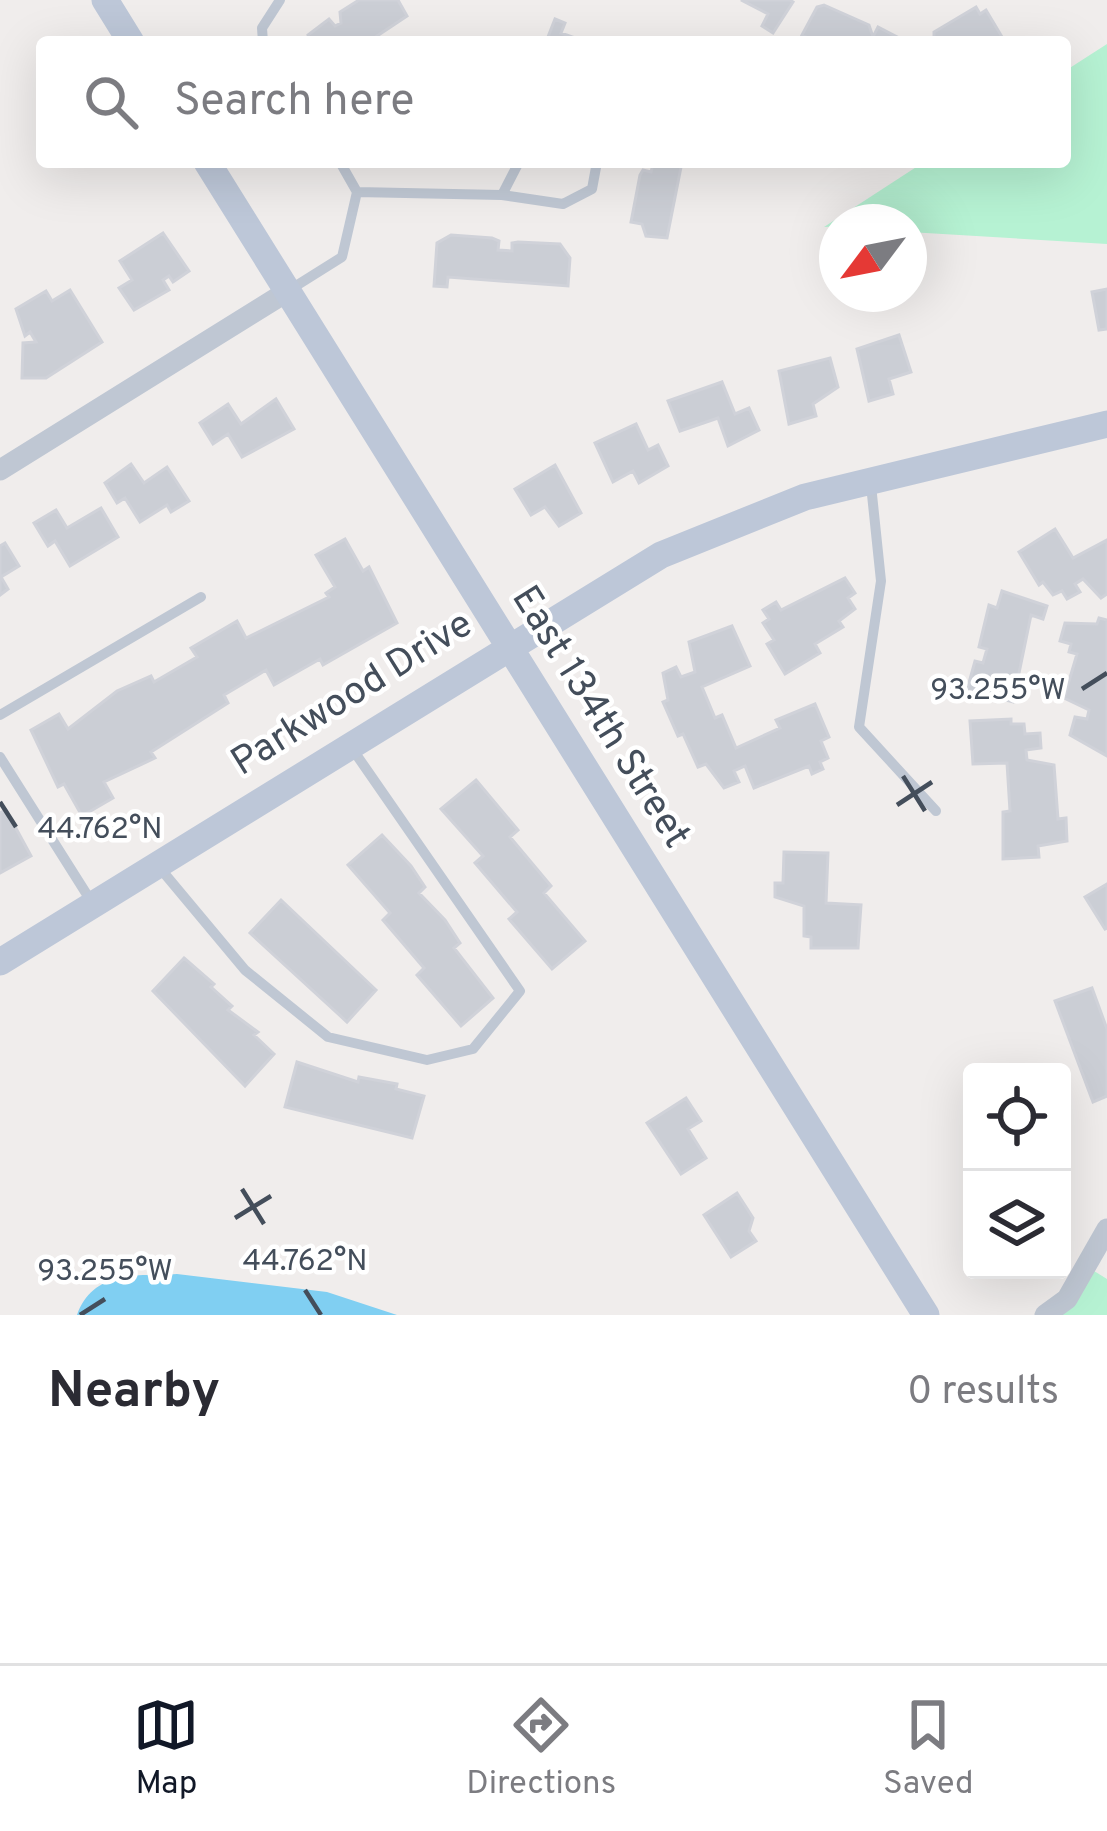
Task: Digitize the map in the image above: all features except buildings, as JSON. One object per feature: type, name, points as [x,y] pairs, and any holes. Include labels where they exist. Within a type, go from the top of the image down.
[{"type":"street","points":[[105,0],[127,36]]},
{"type":"street","name":"East 134th Street","points":[[211,168],[926,1315]]},
{"type":"street","points":[[0,470],[288,291]]},
{"type":"street","name":"Parkwood Drive","points":[[0,962],[661,555],[805,497],[1107,424]]},
{"type":"street","points":[[1046,1315],[1067,1299],[1107,1229]]},
{"type":"lane","points":[[263,36],[262,28],[280,0]]},
{"type":"lane","points":[[288,291],[342,257],[357,193],[343,168]]},
{"type":"lane","points":[[502,195],[517,168]]},
{"type":"lane","points":[[357,193],[502,195],[563,204],[592,189],[596,168]]},
{"type":"lane","points":[[870,482],[880,581],[859,727],[936,811]]},
{"type":"lane","points":[[0,715],[201,597]]},
{"type":"lane","points":[[157,864],[244,970],[328,1037],[427,1060],[472,1049],[520,991],[349,745]]},
{"type":"lane","points":[[0,757],[93,904]]},
{"type":"green space","points":[[1107,44],[1107,244],[927,233],[927,204],[859,204],[915,168],[1071,168],[1071,67]]},
{"type":"green space","points":[[1086,1266],[1107,1279],[1107,1315],[1045,1315]]},
{"type":"water","points":[[177,1274],[327,1292],[397,1315],[77,1315],[84,1300],[105,1283]]}]
